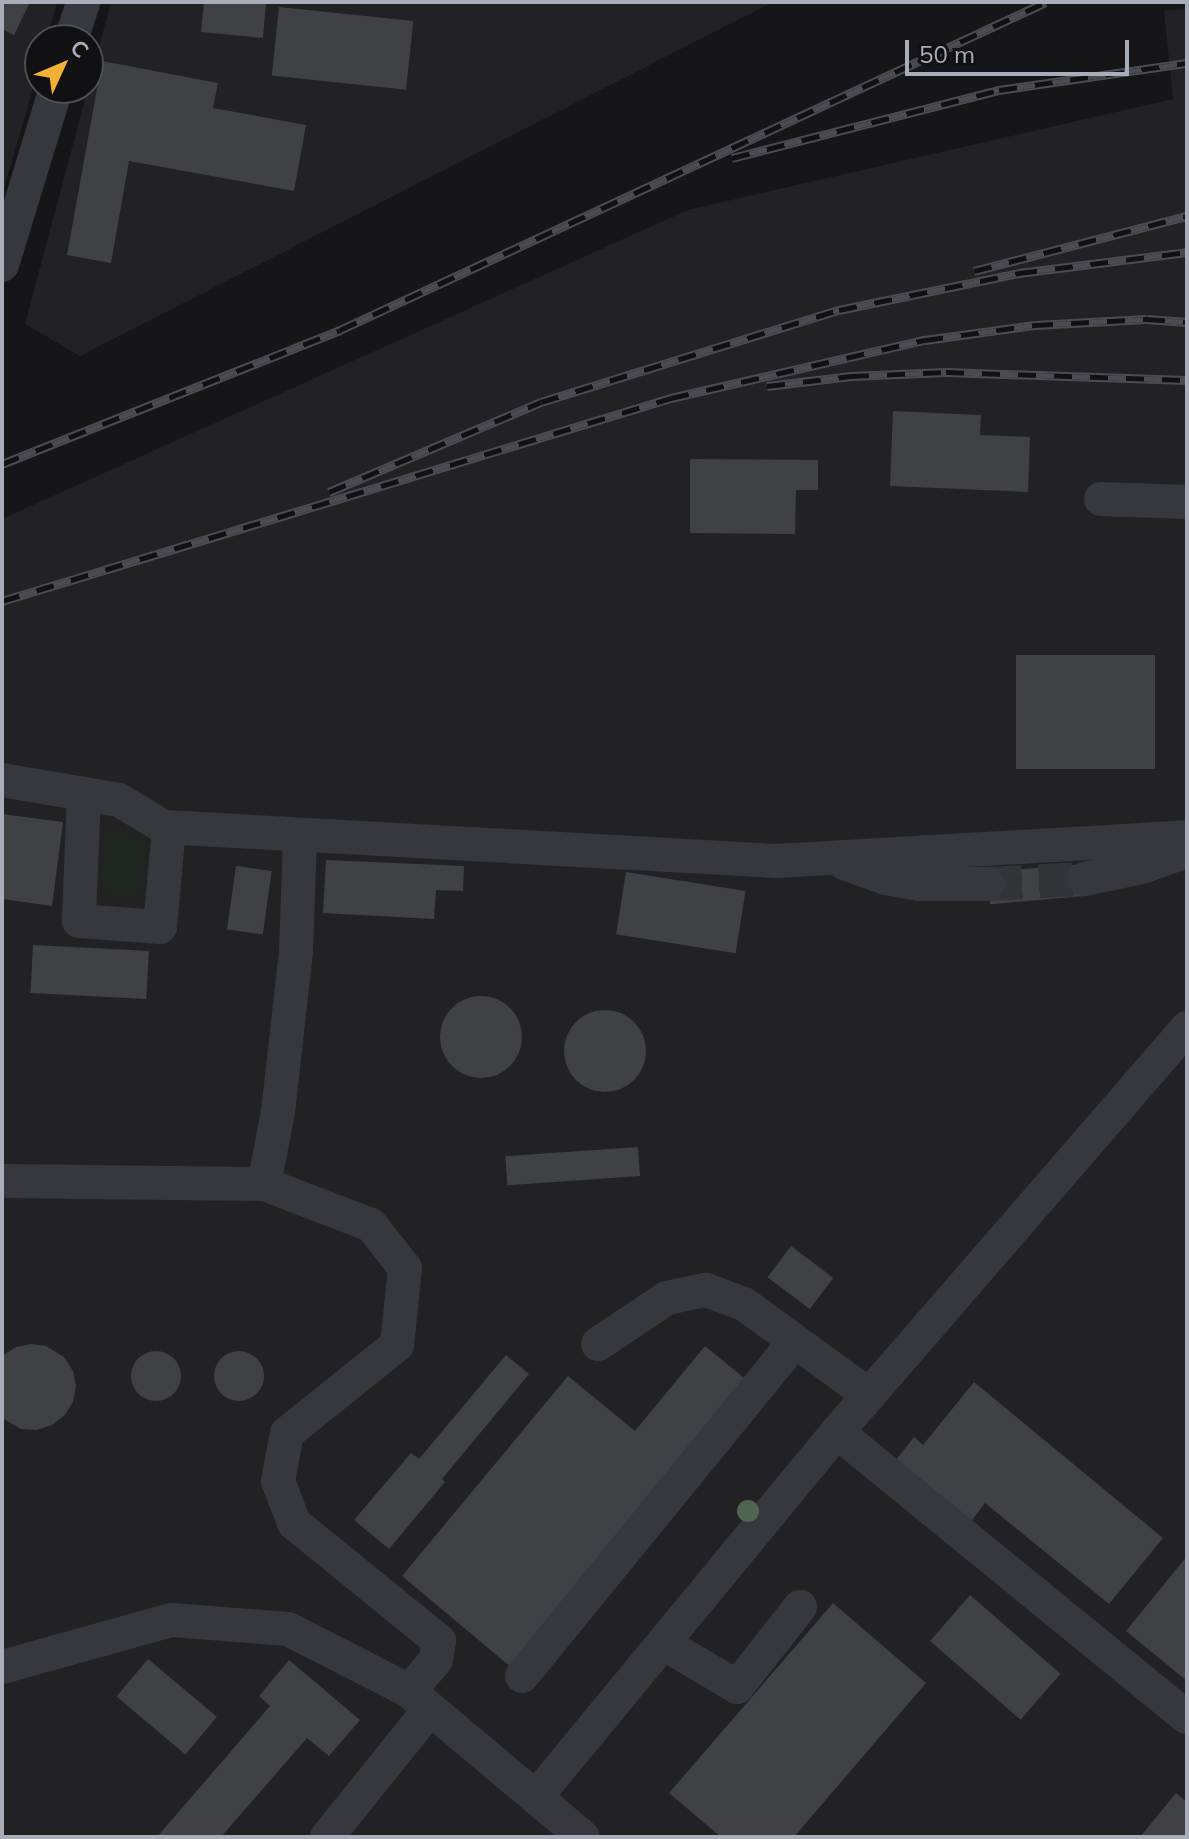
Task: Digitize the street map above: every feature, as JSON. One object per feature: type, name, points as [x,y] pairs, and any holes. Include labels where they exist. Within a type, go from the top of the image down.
[{"type":"street","points":[[76,24],[83,2]]},
{"type":"street","points":[[2,265],[51,104]]},
{"type":"street","points":[[1101,499],[1187,502]]},
{"type":"street","points":[[2,780],[119,800],[169,828],[776,861],[1187,837]]},
{"type":"street","points":[[84,794],[79,921],[160,927],[169,828]]},
{"type":"street","points":[[264,1184],[278,1112],[296,952],[300,835]]},
{"type":"street","points":[[1084,879],[1142,867],[1187,851]]},
{"type":"street","points":[[834,857],[855,869],[897,880],[988,884]]},
{"type":"street","points":[[536,1797],[837,1432],[1187,1028]]},
{"type":"street","points":[[2,1181],[264,1184],[371,1225],[405,1268],[397,1345],[287,1433],[278,1481],[294,1523],[439,1641],[436,1660],[420,1700],[327,1837]]},
{"type":"street","points":[[598,1344],[667,1298],[706,1290],[744,1304],[869,1395]]},
{"type":"street","points":[[522,1676],[794,1342]]},
{"type":"street","points":[[837,1432],[1187,1717]]},
{"type":"street","points":[[663,1643],[737,1687],[800,1607]]},
{"type":"street","points":[[2,1667],[171,1620],[288,1629],[420,1700],[583,1837]]},
{"type":"shaded area","points":[[2,2],[57,2],[51,24],[24,24],[24,104],[29,104],[2,195]]},
{"type":"shaded area","points":[[111,2],[773,2],[80,356],[25,324],[84,104],[104,104],[104,28]]},
{"type":"shaded area","points":[[1187,9],[1187,1837],[2,1837],[2,519],[688,210],[1173,99],[1164,11]]},
{"type":"shaded area","points":[[111,829],[143,834],[149,840],[144,893],[137,899],[109,897],[100,887],[104,831]]},
{"type":"building","points":[[2,2],[30,2],[14,35],[2,29]]},
{"type":"building","points":[[204,2],[266,2],[263,38],[201,32]]},
{"type":"building","points":[[279,7],[413,21],[406,90],[272,76]]},
{"type":"building","points":[[104,61],[218,83],[213,108],[306,125],[294,191],[129,161],[111,263],[67,255],[94,104],[104,104]]},
{"type":"building","points":[[893,411],[981,415],[980,435],[1030,437],[1028,492],[890,486]]},
{"type":"building","points":[[690,459],[818,460],[818,490],[796,490],[795,534],[690,533]]},
{"type":"building","points":[[1016,655],[1155,655],[1155,769],[1016,769]]},
{"type":"building","points":[[2,814],[63,822],[52,906],[2,899]]},
{"type":"building","points":[[326,860],[464,866],[463,891],[436,890],[434,919],[323,913]]},
{"type":"building","points":[[1083,864],[1086,896],[990,904],[987,872]]},
{"type":"building","points":[[236,866],[272,871],[263,934],[227,929]]},
{"type":"building","points":[[626,872],[746,891],[736,953],[616,934]]},
{"type":"building","points":[[33,945],[149,951],[146,999],[30,993]]},
{"type":"building","points":[[473,996],[489,996],[504,1003],[515,1014],[522,1037],[519,1053],[510,1066],[489,1078],[473,1078],[458,1071],[447,1060],[440,1045],[440,1029],[447,1014],[458,1003]]},
{"type":"building","points":[[597,1010],[613,1010],[628,1017],[639,1028],[646,1051],[643,1067],[634,1080],[613,1092],[597,1092],[582,1085],[571,1074],[564,1059],[564,1043],[571,1028],[582,1017]]},
{"type":"building","points":[[638,1147],[640,1176],[507,1185],[505,1156]]},
{"type":"building","points":[[791,1246],[833,1278],[810,1309],[768,1277]]},
{"type":"building","points":[[31,1344],[46,1346],[64,1357],[73,1371],[76,1386],[73,1402],[65,1415],[52,1425],[37,1430],[21,1429],[2,1418],[2,1356],[16,1347]]},
{"type":"building","points":[[705,1346],[749,1382],[512,1668],[402,1576],[568,1376],[635,1431]]},
{"type":"building","points":[[156,1351],[174,1358],[181,1376],[174,1394],[156,1401],[138,1394],[131,1376],[138,1358]]},
{"type":"building","points":[[239,1351],[257,1358],[264,1376],[257,1394],[239,1401],[221,1394],[214,1376],[221,1358]]},
{"type":"building","points":[[506,1355],[529,1374],[389,1549],[354,1520],[411,1453],[419,1459]]},
{"type":"building","points":[[974,1382],[1163,1538],[1109,1604],[985,1503],[970,1523],[895,1461],[914,1437],[923,1445]]},
{"type":"building","points":[[1187,1556],[1187,1681],[1126,1631]]},
{"type":"building","points":[[970,1595],[1061,1674],[1021,1720],[930,1641]]},
{"type":"building","points":[[833,1603],[926,1683],[794,1837],[721,1837],[669,1793]]},
{"type":"building","points":[[148,1659],[217,1717],[185,1754],[117,1697]]},
{"type":"building","points":[[289,1660],[360,1720],[329,1756],[307,1738],[221,1837],[157,1837],[270,1706],[259,1696]]},
{"type":"building","points":[[1176,1793],[1187,1802],[1187,1837],[1140,1837]]},
{"type":"tunnel","points":[[988,884],[1084,879]]},
{"type":"railway","points":[[2,464],[340,330],[1046,2]]},
{"type":"railway","points":[[732,158],[999,90],[1187,63]]},
{"type":"railway","points":[[974,271],[1187,216]]},
{"type":"railway","points":[[329,492],[541,402],[839,310],[1019,273],[1187,252]]},
{"type":"railway","points":[[2,601],[671,398],[925,340],[1035,325],[1147,319],[1187,322]]},
{"type":"railway","points":[[767,386],[851,376],[946,372],[1187,380]]}]
